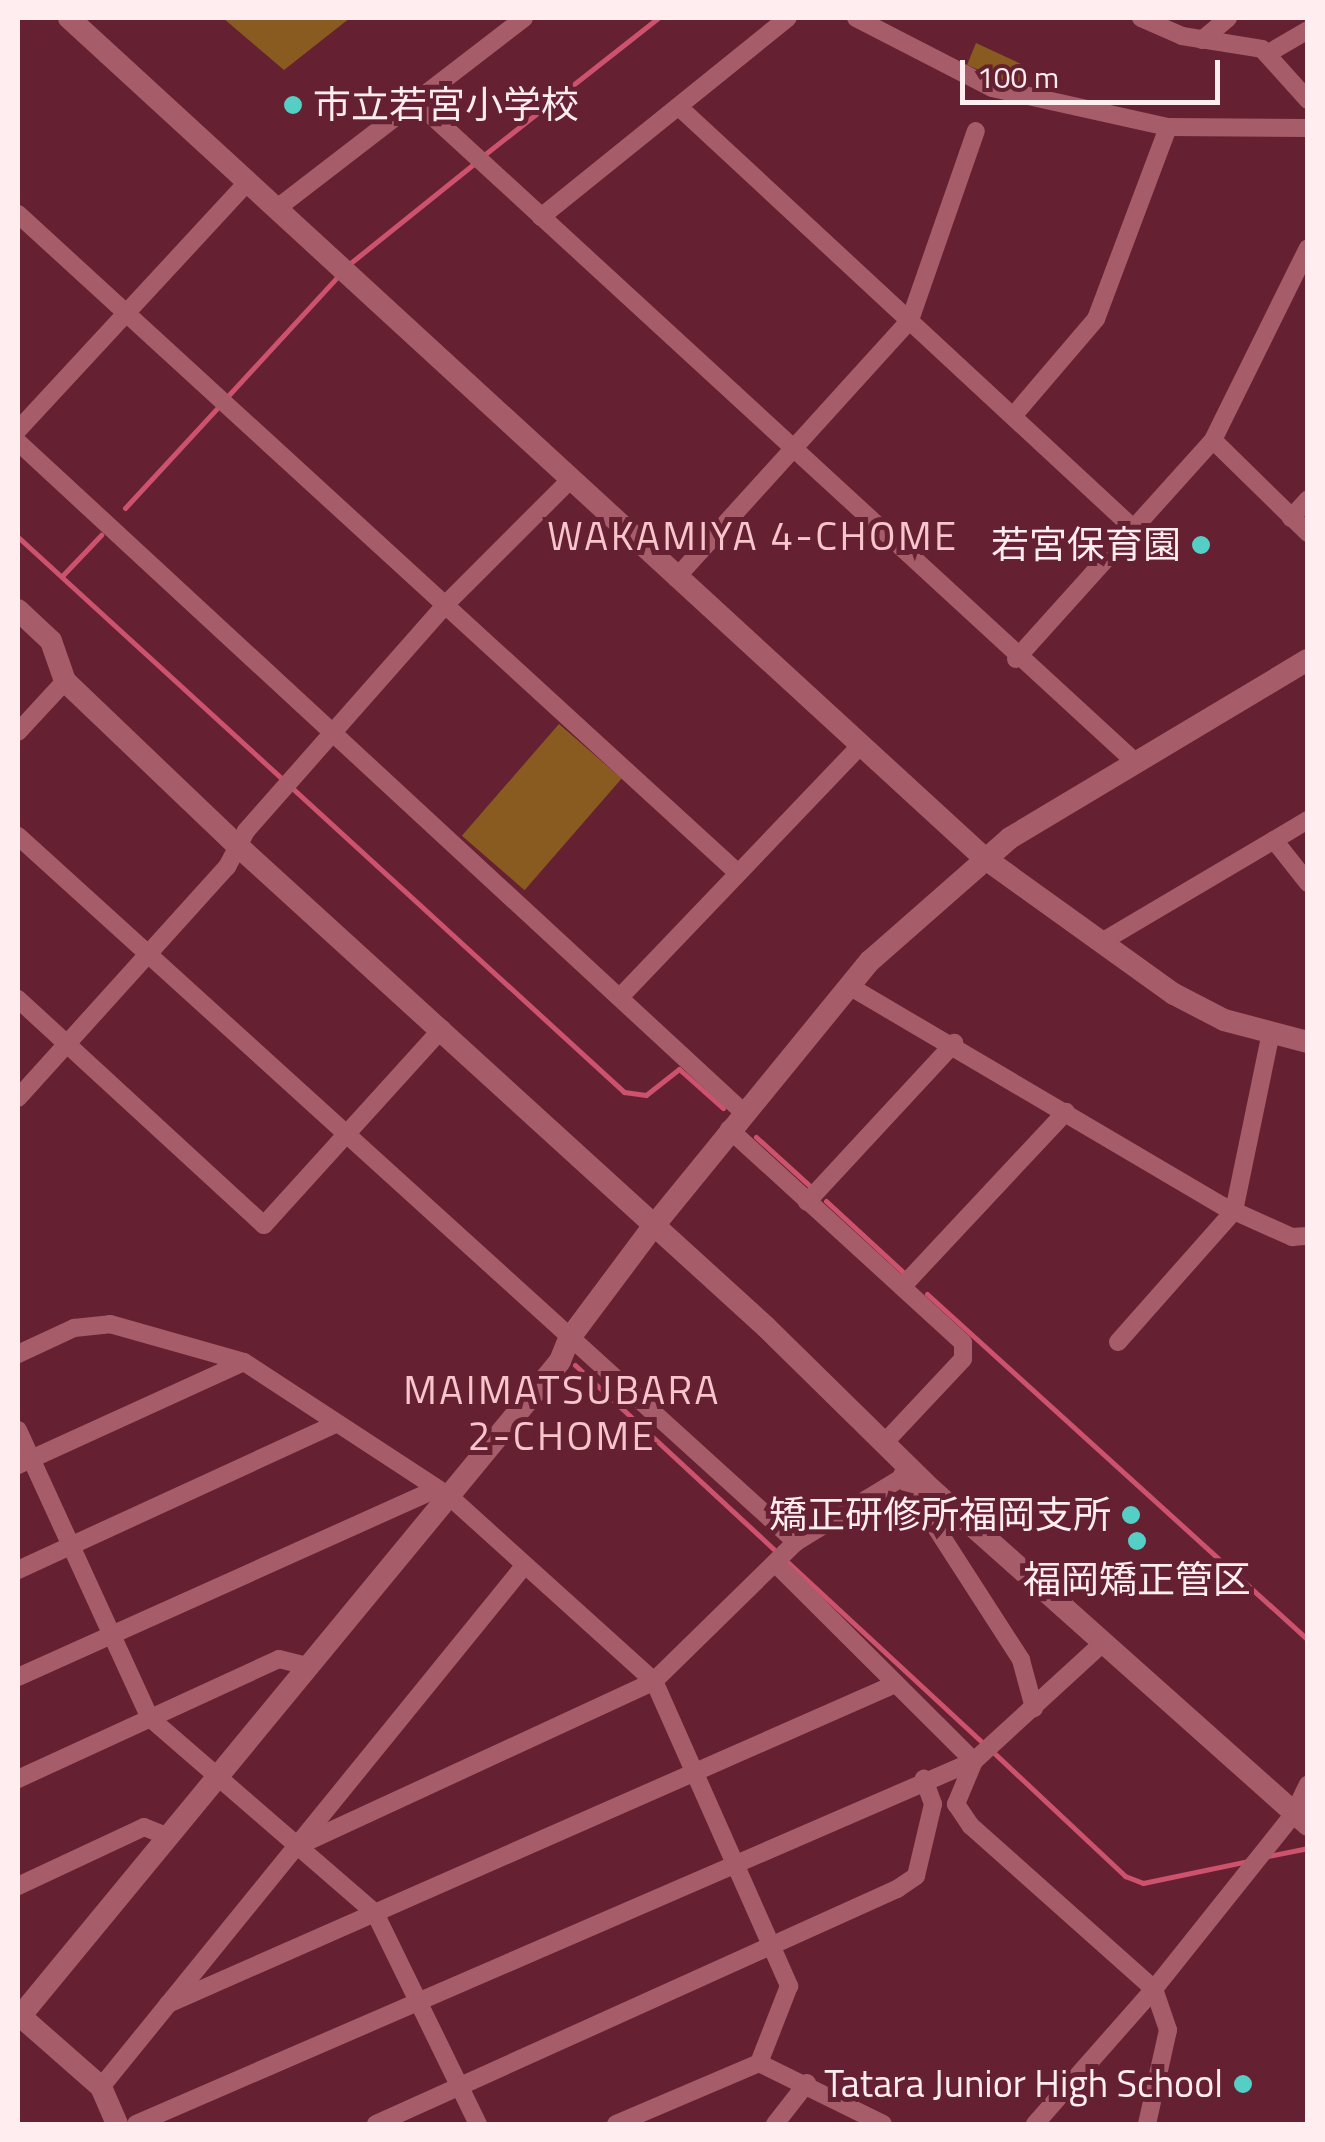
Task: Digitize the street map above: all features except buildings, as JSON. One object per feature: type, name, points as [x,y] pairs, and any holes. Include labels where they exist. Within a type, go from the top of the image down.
[{"type":"street","points":[[69,18],[984,857],[1174,994],[1270,1037],[1308,1042]]},
{"type":"street","points":[[276,209],[419,104],[524,18]]},
{"type":"street","points":[[541,217],[788,18]]},
{"type":"street","points":[[856,18],[992,88],[1168,127],[1308,128]]},
{"type":"street","points":[[1141,18],[1202,40],[1267,54],[1308,100]]},
{"type":"street","points":[[1202,40],[1228,18]]},
{"type":"street","points":[[1267,54],[1308,30]]},
{"type":"street","points":[[419,104],[1016,659],[1134,761]]},
{"type":"street","points":[[680,107],[1133,528]]},
{"type":"street","points":[[1014,415],[1096,320],[1168,127]]},
{"type":"street","points":[[676,578],[910,320],[976,131]]},
{"type":"street","points":[[18,430],[246,183]]},
{"type":"street","points":[[18,214],[738,873]]},
{"type":"street","points":[[1016,659],[1213,440],[1308,248]]},
{"type":"street","points":[[1213,440],[1308,533]]},
{"type":"street","points":[[18,442],[331,735],[622,995],[807,1202],[963,1343],[963,1359],[884,1443]]},
{"type":"street","points":[[18,1098],[150,956],[331,735],[446,604],[570,480]]},
{"type":"street","points":[[1291,518],[1308,500]]},
{"type":"street","points":[[18,610],[52,641],[65,681],[239,847],[442,1030],[884,1443],[907,1473],[1021,1660],[1034,1708]]},
{"type":"street","points":[[117,2124],[100,2086],[19,2017],[308,1666],[443,1492],[560,1361],[569,1339],[736,1120],[850,986],[984,857],[1134,761],[1308,660]]},
{"type":"street","points":[[18,732],[65,681]]},
{"type":"street","points":[[622,995],[860,746]]},
{"type":"street","points":[[1104,940],[1308,820]]},
{"type":"street","points":[[18,836],[345,1137],[796,1542]]},
{"type":"street","points":[[1274,840],[1308,883]]},
{"type":"street","points":[[850,986],[954,1043],[1234,1211],[1292,1237],[1308,1236]]},
{"type":"street","points":[[18,999],[264,1225],[442,1030]]},
{"type":"street","points":[[1118,1342],[1234,1211],[1270,1037]]},
{"type":"street","points":[[807,1202],[954,1043]]},
{"type":"street","points":[[902,1287],[1066,1112]]},
{"type":"street","points":[[18,1354],[74,1328],[110,1324],[244,1362],[443,1492],[654,1681],[692,1774],[772,1946],[788,1992],[760,2063]]},
{"type":"street","points":[[24,1463],[244,1362]]},
{"type":"street","points":[[18,1570],[337,1423]]},
{"type":"street","points":[[18,1430],[24,1463],[71,1546],[150,1718],[216,1779],[302,1844],[375,1912],[421,1999],[478,2124]]},
{"type":"street","points":[[302,1844],[654,1681],[796,1542],[907,1473]]},
{"type":"street","points":[[907,1473],[1104,1642],[1300,1820]]},
{"type":"street","points":[[18,1678],[443,1492]]},
{"type":"street","points":[[775,1563],[892,1685],[974,1760]]},
{"type":"street","points":[[100,2086],[302,1844],[524,1566]]},
{"type":"street","points":[[136,2124],[974,1760],[1104,1642]]},
{"type":"street","points":[[18,1778],[279,1660],[308,1666]]},
{"type":"street","points":[[168,2004],[892,1685]]},
{"type":"street","points":[[974,1760],[956,1804],[971,1826],[1154,1989],[1168,2030],[1148,2124]]},
{"type":"street","points":[[376,2124],[772,1946],[916,1876],[932,1804],[924,1780]]},
{"type":"street","points":[[1035,2124],[1300,1820],[1308,1784]]},
{"type":"street","points":[[18,1886],[144,1827],[169,1837]]},
{"type":"street","points":[[616,2124],[760,2063],[807,2082],[883,2124]]},
{"type":"street","points":[[775,2124],[807,2082]]},
{"type":"shaded area","points":[[223,18],[350,18],[284,70]]},
{"type":"shaded area","points":[[976,43],[1021,64],[1020,87],[967,65]]},
{"type":"shaded area","points":[[559,724],[622,778],[525,890],[462,836]]},
{"type":"waterway","points":[[484,155],[658,18]]},
{"type":"waterway","points":[[348,265],[476,162]]},
{"type":"waterway","points":[[226,398],[341,273]]},
{"type":"waterway","points":[[125,508],[219,406]]},
{"type":"waterway","points":[[62,576],[101,535]]},
{"type":"waterway","points":[[18,537],[624,1092],[646,1095],[679,1069],[723,1108]]},
{"type":"waterway","points":[[756,1137],[810,1186]]},
{"type":"waterway","points":[[826,1201],[904,1273]]},
{"type":"waterway","points":[[927,1294],[1308,1640]]},
{"type":"waterway","points":[[575,1365],[984,1744]]},
{"type":"waterway","points":[[992,1751],[1125,1876],[1143,1883],[1248,1861]]},
{"type":"waterway","points":[[1268,1856],[1308,1848]]},
{"type":"place","name":"市立若宮小学校","points":[[293,105]]},
{"type":"place","name":"若宮保育園","points":[[1201,545]]},
{"type":"place","name":"矯正研修所福岡支所","points":[[1131,1515]]},
{"type":"place","name":"福岡矯正管区","points":[[1137,1541]]},
{"type":"place","name":"Tatara Junior High School","points":[[1243,2084]]},
{"type":"district","name":"WAKAMIYA 4-CHOME","points":[[753,536]]},
{"type":"district","name":"MAIMATSUBARA 2-CHOME","points":[[562,1413]]}]
